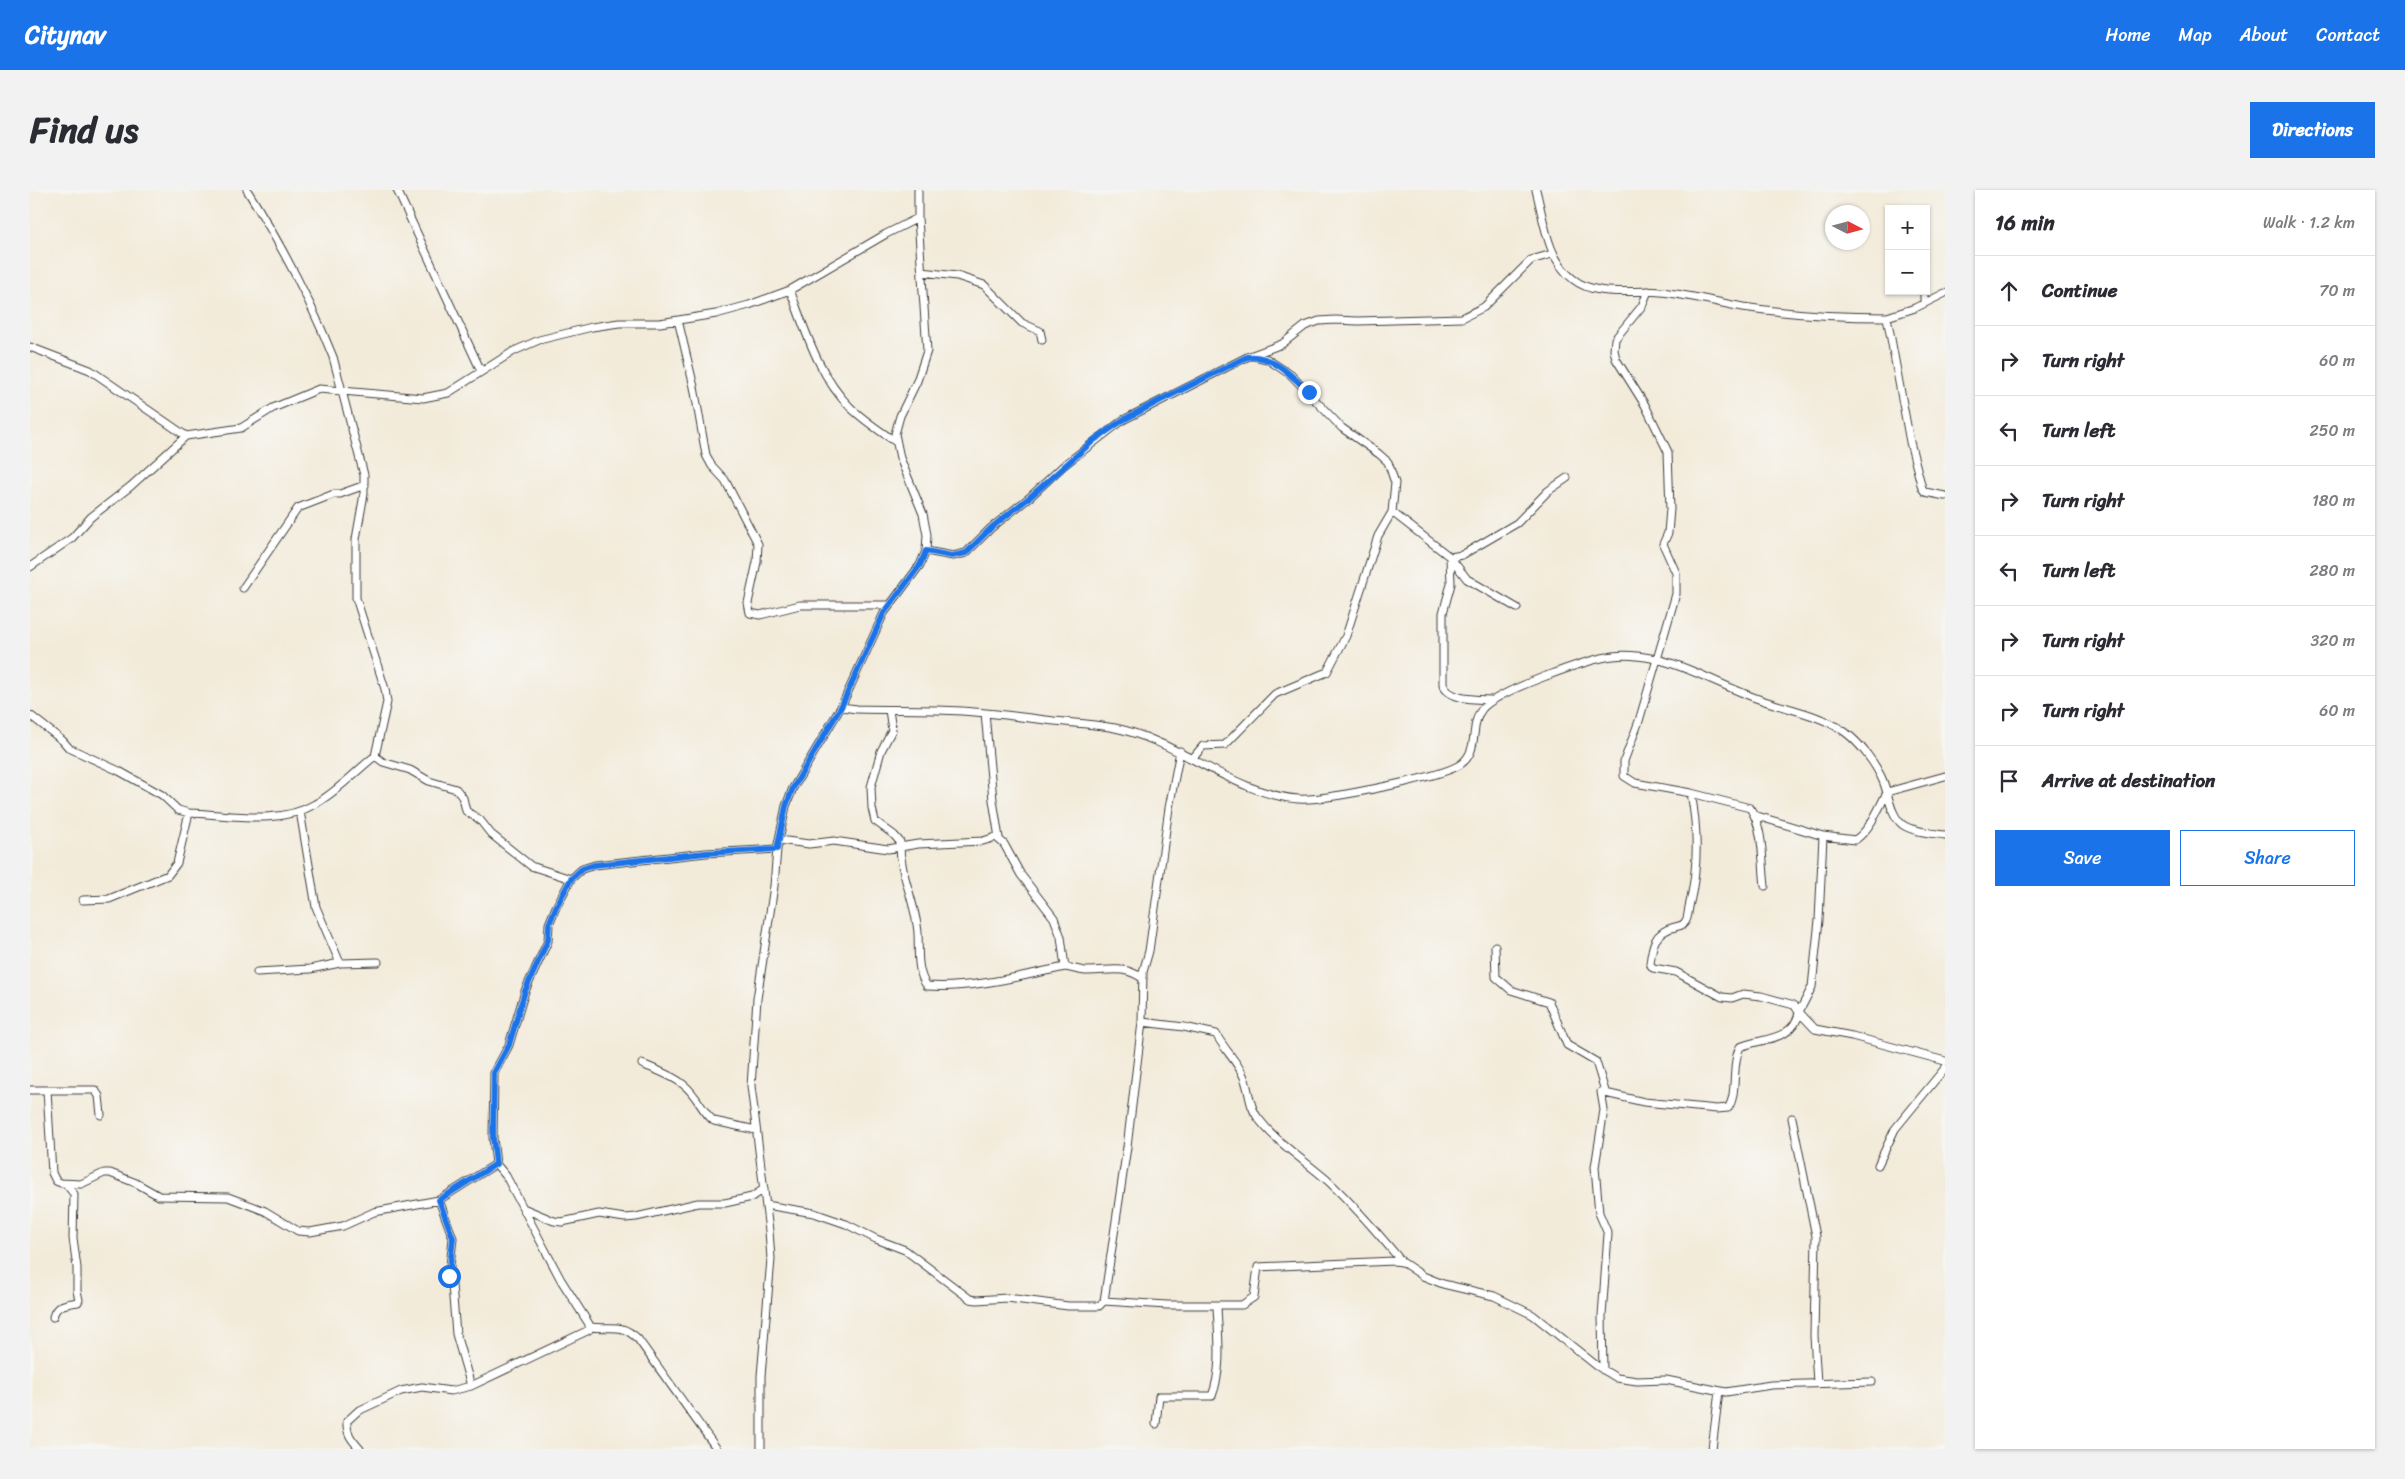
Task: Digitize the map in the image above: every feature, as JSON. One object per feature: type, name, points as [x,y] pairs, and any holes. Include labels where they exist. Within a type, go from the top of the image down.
[{"type":"street","points":[[30,715],[64,741],[69,748],[118,771],[162,795],[178,810],[189,813],[274,817],[300,811],[321,800],[375,756],[387,702],[385,688],[356,598],[356,538],[365,485],[333,357],[299,280],[248,190]]},
{"type":"street","points":[[397,190],[481,372]]},
{"type":"street","points":[[762,1448],[761,1376],[771,1259],[751,1086],[752,1051],[777,849],[786,806],[793,788],[841,707],[889,605],[916,571],[926,551],[927,535],[923,514],[896,442],[896,426],[917,381],[927,351],[918,218],[918,190]]},
{"type":"street","points":[[1536,190],[1552,254],[1574,281],[1591,288],[1613,291],[1648,291],[1745,307],[1865,318],[1887,317],[1915,308],[1945,293]]},
{"type":"street","points":[[30,567],[72,538],[91,517],[131,486],[186,436],[241,428],[273,408],[319,389],[434,397],[448,393],[514,351],[556,335],[620,323],[660,323],[716,314],[749,306],[790,290],[918,218]]},
{"type":"street","points":[[926,551],[952,556],[966,553],[991,528],[1030,497],[1094,440],[1123,420],[1247,357],[1273,349],[1305,326],[1319,321],[1462,318],[1484,307],[1531,260],[1552,254]]},
{"type":"street","points":[[922,272],[956,276],[984,285],[1022,323],[1040,331],[1042,340]]},
{"type":"street","points":[[790,290],[816,355],[832,384],[849,406],[896,442]]},
{"type":"street","points":[[1648,291],[1642,306],[1615,339],[1614,350],[1616,359],[1648,411],[1669,458],[1670,509],[1668,533],[1663,544],[1672,560],[1678,583],[1671,616],[1639,722],[1624,761],[1624,776],[1635,783],[1691,793],[1750,808],[1754,815],[1765,886]]},
{"type":"street","points":[[1924,295],[1924,302]]},
{"type":"street","points":[[1887,317],[1910,442],[1922,488],[1925,492],[1945,496]]},
{"type":"street","points":[[678,320],[694,387],[706,455],[712,466],[725,480],[758,544],[757,562],[748,603],[750,613],[760,615],[800,605],[889,605]]},
{"type":"street","points":[[30,347],[90,370],[186,436]]},
{"type":"street","points":[[1193,758],[1203,746],[1225,745],[1275,694],[1327,672],[1346,636],[1378,536],[1392,512],[1395,483],[1388,462],[1342,428],[1291,375],[1267,359],[1256,356],[1247,357]]},
{"type":"street","points":[[1450,557],[1462,554],[1517,523],[1548,492],[1567,478]]},
{"type":"street","points":[[244,588],[298,508],[334,494],[340,494],[365,485]]},
{"type":"street","points":[[1392,512],[1450,557],[1467,579],[1517,608]]},
{"type":"street","points":[[1450,557],[1451,584],[1443,613],[1443,684],[1447,691],[1459,696],[1493,700]]},
{"type":"street","points":[[841,707],[985,713],[1114,727],[1180,751],[1222,773],[1277,795],[1299,799],[1355,792],[1459,766],[1472,750],[1478,715],[1484,706],[1531,682],[1586,661],[1615,655],[1657,660],[1710,678],[1754,698],[1802,712],[1846,733],[1871,760],[1883,779],[1894,812],[1906,827],[1945,836]]},
{"type":"street","points":[[889,710],[892,730],[882,751],[871,787],[872,808],[875,821],[894,835],[900,842],[899,847],[916,922],[919,968],[927,986],[941,987],[990,981],[1065,967],[1085,971],[1124,970],[1133,972],[1142,978]]},
{"type":"street","points":[[985,713],[993,800],[999,838],[1020,875],[1054,918],[1061,937],[1065,967]]},
{"type":"street","points":[[766,1204],[814,1214],[846,1224],[876,1239],[905,1250],[970,1299],[1008,1298],[1068,1306],[1099,1306],[1104,1301],[1127,1147],[1142,1022],[1142,978],[1149,951],[1169,808],[1180,751]]},
{"type":"street","points":[[375,756],[383,762],[410,770],[429,781],[456,788],[463,798],[466,811],[480,820],[491,834],[531,866],[571,879]]},
{"type":"street","points":[[1754,815],[1823,836],[1855,840],[1872,820],[1887,792],[1945,776]]},
{"type":"street","points":[[1691,793],[1695,813],[1693,890],[1686,919],[1682,925],[1658,935],[1652,947],[1650,964],[1653,968],[1676,972],[1722,997],[1732,998],[1743,994],[1761,996],[1794,1005],[1815,1029],[1852,1036],[1945,1061]]},
{"type":"street","points":[[300,811],[316,907],[340,963]]},
{"type":"street","points":[[83,900],[109,899],[168,875],[177,863],[189,813]]},
{"type":"street","points":[[1603,1370],[1602,1316],[1608,1234],[1599,1213],[1595,1168],[1604,1110],[1600,1094],[1605,1091],[1644,1102],[1717,1109],[1728,1108],[1740,1046],[1790,1032],[1798,1020],[1799,1012],[1812,987],[1819,920],[1823,836]]},
{"type":"street","points":[[779,840],[809,844],[834,841],[879,848],[983,841],[994,837],[999,838]]},
{"type":"street","points":[[590,1328],[561,1280],[506,1176],[496,1164],[493,1138],[494,1073],[509,1045],[525,991],[548,940],[552,915],[571,879],[582,869],[594,865],[706,853],[777,849]]},
{"type":"street","points":[[1495,946],[1496,977],[1510,990],[1549,1002],[1567,1045],[1596,1062],[1605,1091]]},
{"type":"street","points":[[257,972],[310,969],[340,963],[378,962]]},
{"type":"street","points":[[1142,1022],[1202,1030],[1216,1034],[1223,1048],[1239,1066],[1245,1078],[1251,1107],[1263,1124],[1360,1212],[1402,1262],[1430,1278],[1458,1289],[1494,1296],[1533,1315],[1603,1370],[1617,1378],[1637,1381],[1666,1380],[1719,1391],[1770,1385],[1872,1382]]},
{"type":"street","points":[[642,1064],[664,1073],[685,1085],[714,1121],[756,1130]]},
{"type":"street","points":[[1878,1166],[1895,1129],[1945,1068]]},
{"type":"street","points":[[30,1090],[95,1090],[101,1114]]},
{"type":"street","points":[[47,1090],[52,1173],[56,1181],[66,1184],[88,1182],[100,1174],[110,1173],[136,1183],[160,1196],[232,1198],[265,1211],[298,1231],[310,1232],[343,1226],[374,1212],[439,1200],[496,1164]]},
{"type":"street","points":[[1792,1118],[1816,1236],[1814,1336],[1817,1383]]},
{"type":"street","points":[[53,1317],[56,1308],[62,1304],[78,1302],[79,1300],[73,1238],[74,1194],[66,1184]]},
{"type":"street","points":[[523,1208],[554,1221],[562,1222],[599,1214],[625,1218],[698,1203],[725,1202],[752,1197],[764,1189]]},
{"type":"street","points":[[439,1200],[453,1238],[449,1276],[452,1285],[456,1334],[471,1386]]},
{"type":"street","points":[[1104,1301],[1217,1306],[1242,1305],[1250,1301],[1256,1290],[1258,1267],[1402,1262]]},
{"type":"street","points":[[1156,1424],[1159,1396],[1212,1396],[1215,1388],[1219,1348],[1217,1306]]},
{"type":"street","points":[[360,1449],[349,1436],[347,1428],[347,1421],[358,1411],[401,1391],[413,1388],[450,1391],[471,1386],[587,1332],[590,1328],[622,1328],[638,1339],[716,1449]]},
{"type":"street","points":[[1712,1449],[1719,1391]]},
{"type":"route","points":[[449,1276],[453,1238],[439,1200],[496,1164],[492,1098],[494,1073],[503,1060],[515,1029],[525,991],[546,947],[552,915],[571,879],[582,869],[594,865],[706,853],[777,849],[786,806],[793,788],[841,707],[884,613],[920,565],[926,551],[952,556],[966,553],[991,528],[1030,497],[1094,440],[1123,420],[1247,357],[1256,356],[1267,359],[1291,375],[1309,392]]}]
